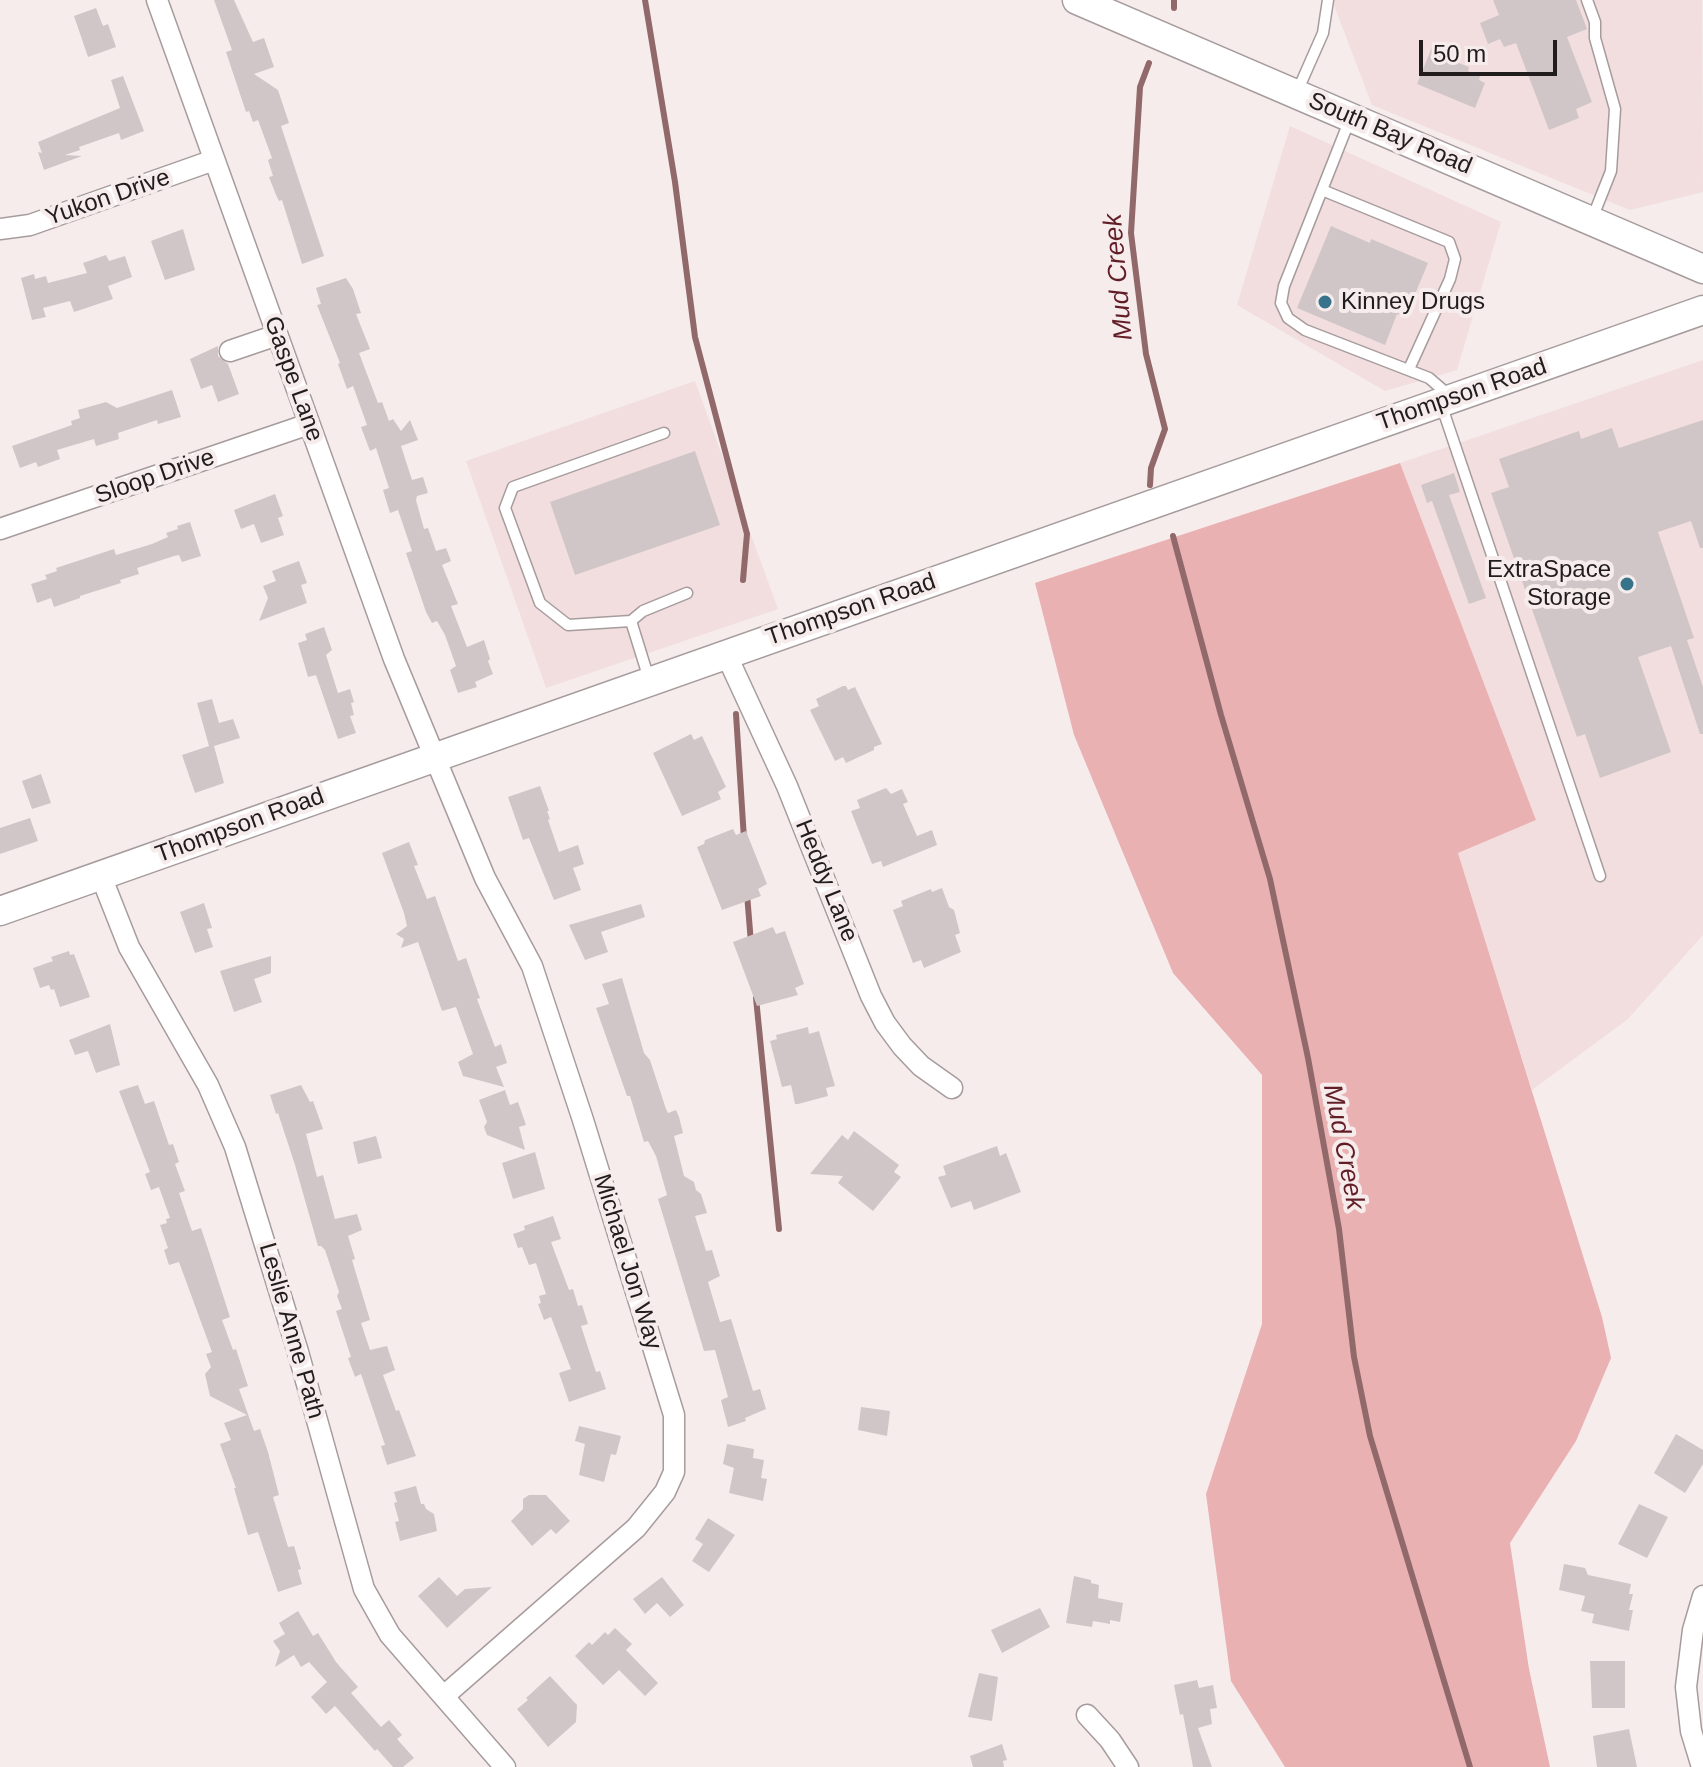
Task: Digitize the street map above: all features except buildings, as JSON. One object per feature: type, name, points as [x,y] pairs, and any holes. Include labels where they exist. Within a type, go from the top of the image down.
[{"type":"street","name":"Gaspe Lane","points":[[157,0],[394,659],[435,757]]},
{"type":"street","name":"South Bay Road","points":[[1077,0],[1703,269]]},
{"type":"street","name":"Yukon Drive","points":[[0,229],[30,225],[214,160]]},
{"type":"street","name":"Thompson Road","points":[[0,911],[1703,310]]},
{"type":"street","points":[[230,351],[277,335]]},
{"type":"street","name":"Sloop Drive","points":[[0,529],[309,424]]},
{"type":"street","name":"Heddy Lane","points":[[726,654],[787,786],[871,996],[885,1023],[921,1066],[952,1088]]},
{"type":"street","name":"Michael Jon Way","points":[[435,757],[485,878],[532,966],[674,1415],[676,1451],[674,1472],[665,1492],[636,1528],[444,1696]]},
{"type":"street","name":"Leslie Anne Path","points":[[101,876],[129,947],[208,1085],[235,1147],[298,1352],[364,1589],[390,1635],[505,1767]]},
{"type":"street","points":[[1702,1767],[1691,1731],[1686,1687],[1703,1596]]},
{"type":"street","points":[[1087,1715],[1110,1740],[1128,1767]]},
{"type":"lane","points":[[1296,94],[1323,33],[1328,0]]},
{"type":"lane","points":[[1587,0],[1615,109],[1611,171],[1591,220]]},
{"type":"lane","points":[[1350,117],[1284,286],[1281,303],[1288,318],[1305,330],[1429,378],[1446,400],[1600,876]]},
{"type":"lane","points":[[1322,190],[1449,242],[1455,259],[1450,279],[1409,369]]},
{"type":"lane","points":[[664,433],[513,487],[505,508],[540,603],[568,625],[631,621],[643,611],[687,593]]},
{"type":"lane","points":[[631,621],[650,681]]},
{"type":"shaded area","points":[[1332,0],[1702,0],[1703,192],[1630,210],[1372,105]]},
{"type":"shaded area","points":[[1290,126],[1501,222],[1457,370],[1385,391],[1237,305]]},
{"type":"shaded area","points":[[1703,360],[1703,935],[1628,1019],[1532,1090],[1458,853],[1536,820],[1400,463]]},
{"type":"shaded area","points":[[695,381],[778,609],[546,688],[466,461]]},
{"type":"shaded area","points":[[1400,463],[1536,820],[1458,853],[1602,1317],[1611,1358],[1576,1441],[1510,1543],[1529,1669],[1550,1767],[1285,1767],[1231,1681],[1206,1494],[1262,1324],[1262,1075],[1173,973],[1074,735],[1035,583]]},
{"type":"waterway","points":[[645,0],[675,182],[695,337],[747,534],[743,580]]},
{"type":"waterway","name":"Mud Creek","points":[[1174,0],[1174,8]]},
{"type":"waterway","name":"Mud Creek","points":[[1149,63],[1140,87],[1131,233],[1146,354],[1165,429],[1151,468],[1150,485]]},
{"type":"waterway","name":"Mud Creek","points":[[1173,536],[1221,715],[1270,879],[1308,1058],[1339,1229],[1354,1357],[1370,1436],[1470,1767]]},
{"type":"waterway","points":[[736,714],[744,839]]},
{"type":"waterway","points":[[747,894],[751,943]]},
{"type":"waterway","points":[[756,998],[779,1229]]},
{"type":"place","name":"Kinney Drugs","points":[[1325,302]]},
{"type":"place","name":"ExtraSpace Storage","points":[[1627,584]]}]
